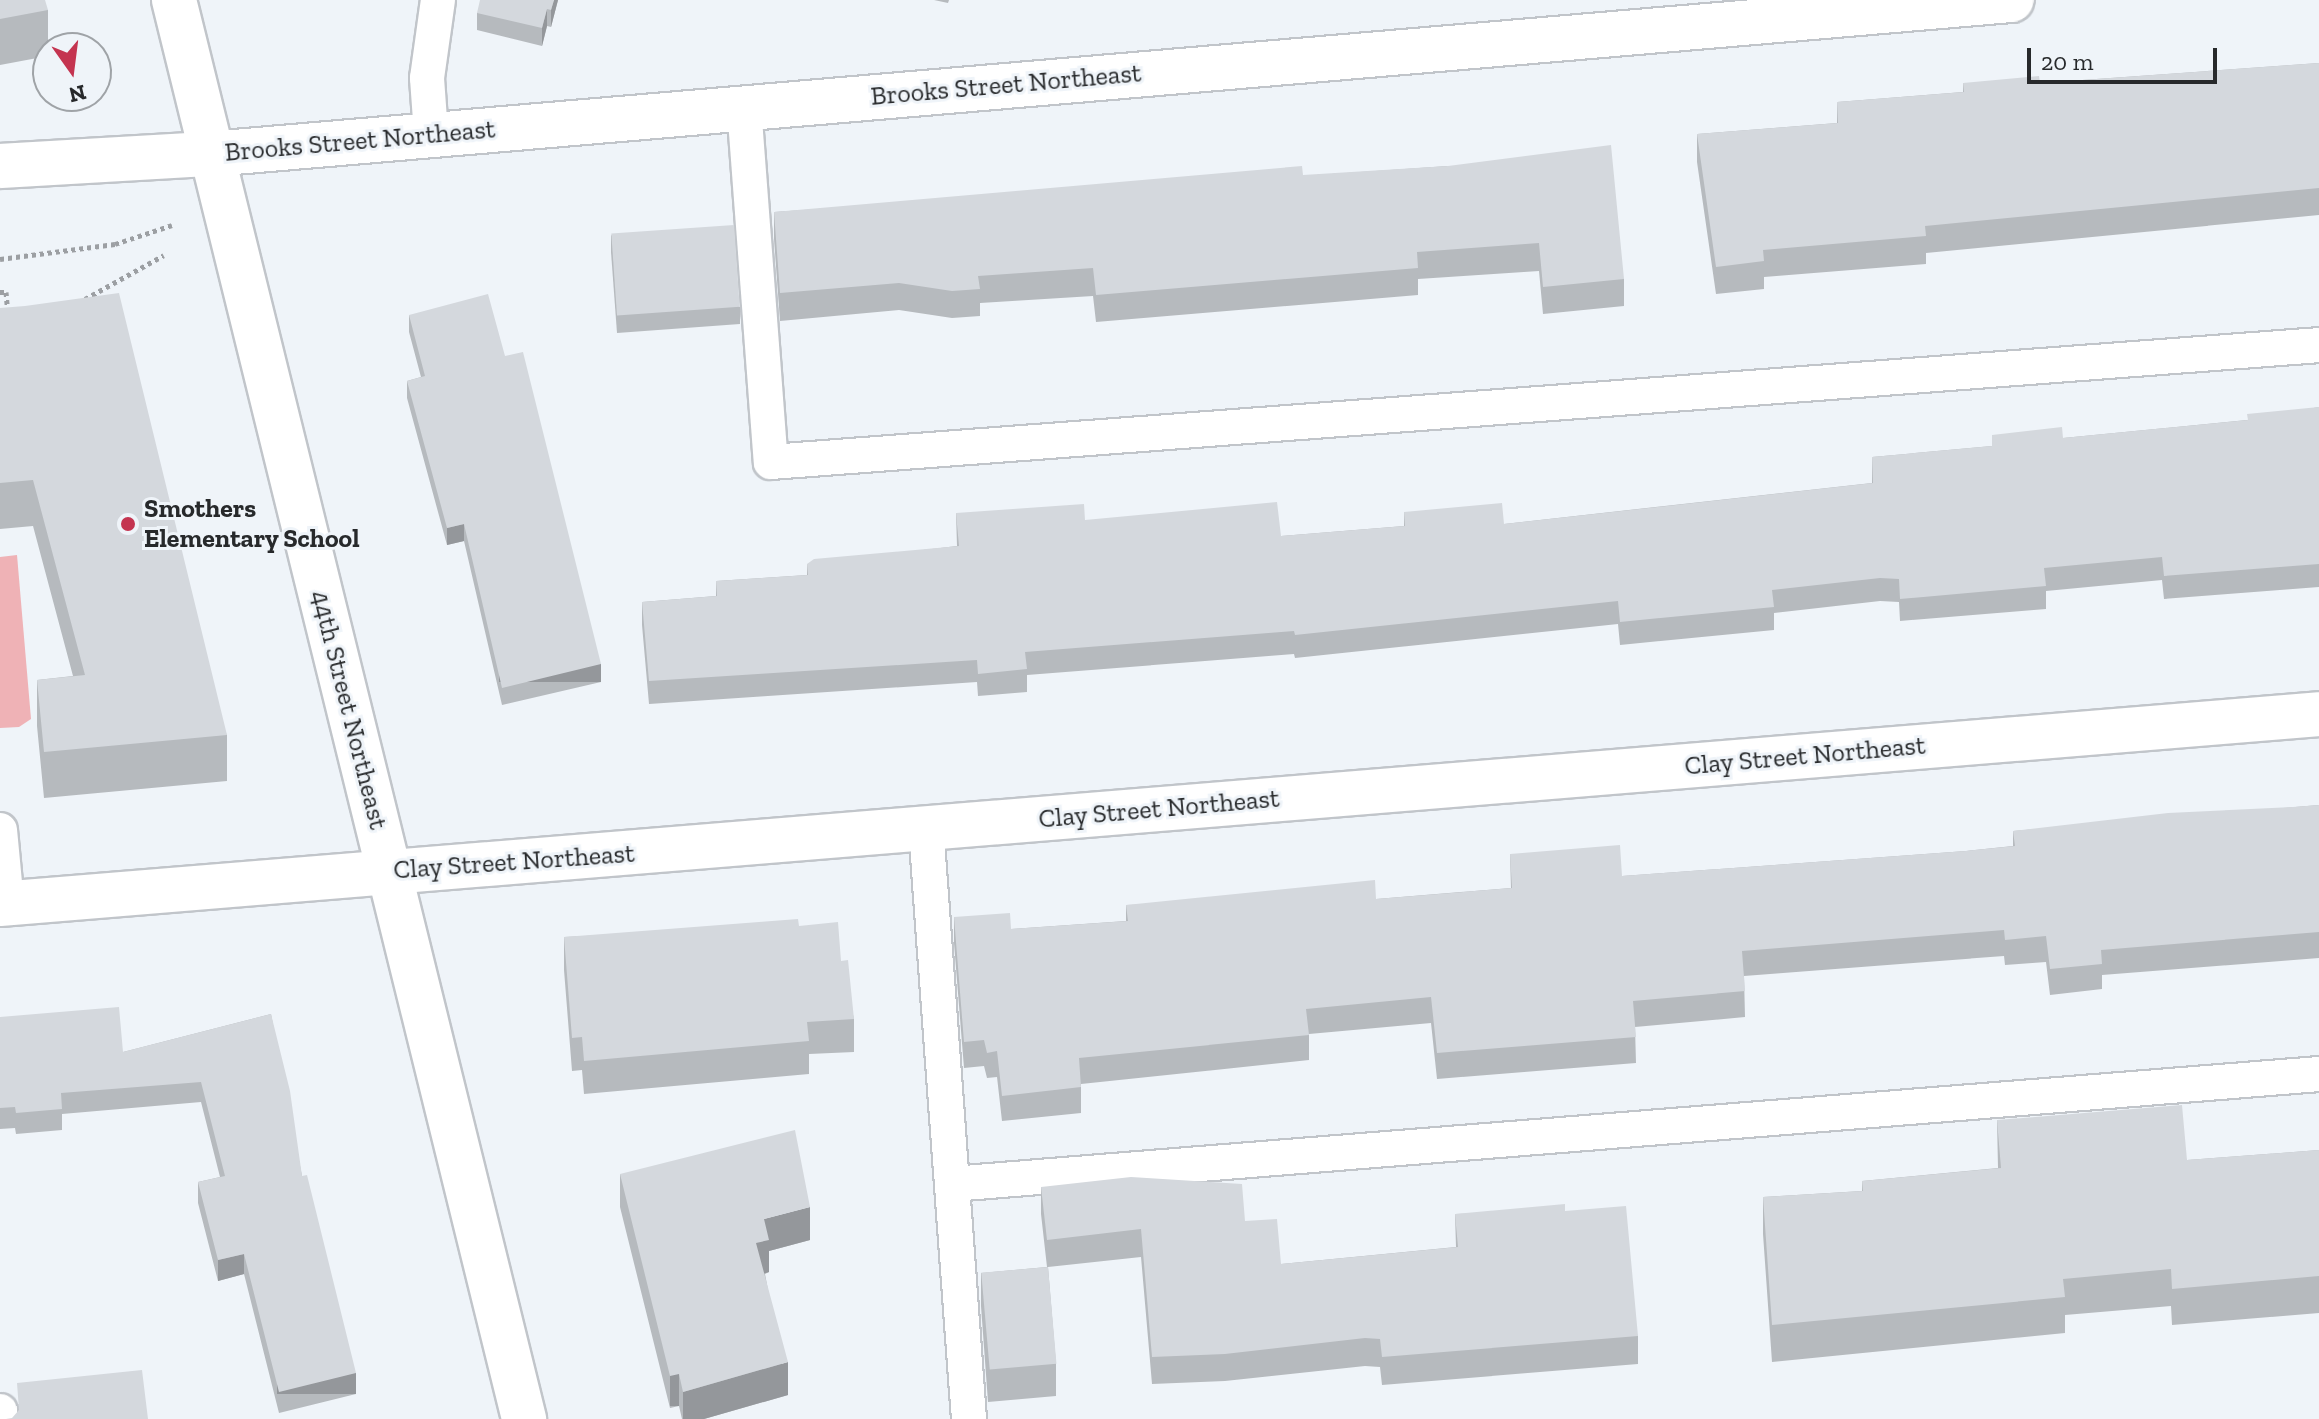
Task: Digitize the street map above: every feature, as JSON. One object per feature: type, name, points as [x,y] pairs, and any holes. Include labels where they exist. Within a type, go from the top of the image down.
[{"type":"street","name":"44th Street Northeast","points":[[174,0],[524,1419]]},
{"type":"street","name":"Brooks Street Northeast","points":[[0,166],[211,154],[2011,0]]},
{"type":"street","name":"Clay Street Northeast","points":[[3,904],[2319,714]]},
{"type":"lane","points":[[431,134],[427,78],[438,0]]},
{"type":"lane","points":[[744,106],[771,462],[2319,345]]},
{"type":"lane","points":[[926,828],[969,1419]]},
{"type":"lane","points":[[0,830],[3,904]]},
{"type":"lane","points":[[952,1184],[2319,1074]]},
{"type":"lane","points":[[0,1411],[1,1419]]},
{"type":"path","points":[[0,259],[115,244],[156,229]]},
{"type":"path","points":[[78,304],[164,255]]},
{"type":"path","points":[[0,292],[6,292],[9,319]]},
{"type":"shaded area","points":[[17,555],[31,719],[19,727],[0,728],[0,557]]},
{"type":"building","points":[[0,0],[45,0],[48,10],[0,19]]},
{"type":"building","points":[[480,0],[554,0],[551,10],[547,9],[542,28],[477,13]]},
{"type":"building","points":[[2319,63],[2319,188],[1925,226],[1926,236],[1763,250],[1764,261],[1716,267],[1697,134],[1838,123],[1837,102],[1964,92],[1963,83],[2039,76],[2040,83]]},
{"type":"building","points":[[1611,145],[1624,279],[1543,287],[1539,243],[1417,252],[1418,268],[1096,295],[1093,268],[978,276],[980,289],[952,291],[899,283],[780,293],[774,212],[1302,166],[1303,175],[1448,166]]},
{"type":"building","points":[[734,225],[740,307],[617,315],[611,234]]},
{"type":"building","points":[[119,293],[227,735],[44,752],[37,680],[85,675],[33,480],[0,483],[0,308]]},
{"type":"building","points":[[488,294],[505,356],[523,352],[601,664],[502,688],[464,524],[447,528],[407,381],[425,376],[409,315]]},
{"type":"building","points":[[2319,407],[2319,564],[2164,576],[2162,557],[2044,568],[2046,586],[1900,599],[1899,579],[1880,578],[1772,590],[1774,607],[1620,622],[1618,601],[1295,635],[1294,631],[1025,652],[1027,669],[978,674],[977,660],[649,681],[642,602],[717,596],[716,581],[808,575],[807,564],[814,559],[959,546],[956,513],[1084,504],[1085,520],[1277,502],[1281,536],[1405,526],[1404,512],[1502,503],[1504,524],[1873,483],[1872,457],[1992,446],[1992,435],[2062,427],[2063,438],[2248,420],[2247,414]]},
{"type":"building","points":[[2319,805],[2319,932],[2101,950],[2102,964],[2050,969],[2046,936],[2005,940],[2004,930],[1742,951],[1745,991],[1633,1001],[1636,1037],[1437,1053],[1431,997],[1306,1009],[1309,1035],[1079,1058],[1081,1087],[1002,1096],[997,1051],[987,1053],[984,1040],[964,1042],[954,917],[1010,913],[1011,929],[1128,921],[1126,905],[1375,880],[1376,899],[1512,888],[1510,854],[1620,845],[1622,876],[1966,851],[2015,846],[2013,831],[2168,813]]},
{"type":"building","points":[[798,919],[799,926],[838,922],[841,961],[848,960],[854,1019],[807,1022],[809,1041],[584,1061],[582,1037],[572,1038],[564,937]]},
{"type":"building","points":[[119,1007],[123,1052],[271,1014],[290,1091],[302,1176],[307,1175],[356,1373],[279,1392],[244,1254],[218,1260],[198,1182],[225,1176],[201,1082],[61,1093],[62,1109],[16,1113],[15,1107],[0,1108],[0,1017]]},
{"type":"building","points":[[2182,1105],[2187,1160],[2319,1150],[2319,1276],[2172,1289],[2171,1269],[2063,1279],[2065,1297],[1772,1325],[1763,1197],[1863,1191],[1862,1181],[2001,1168],[1997,1120]]},
{"type":"building","points":[[795,1130],[810,1207],[764,1219],[769,1240],[756,1243],[788,1362],[683,1392],[679,1374],[670,1376],[620,1174]]},
{"type":"building","points":[[1131,1177],[1242,1184],[1245,1221],[1277,1219],[1281,1264],[1458,1247],[1455,1214],[1565,1204],[1565,1211],[1626,1206],[1638,1336],[1382,1357],[1380,1339],[1365,1338],[1225,1354],[1152,1357],[1141,1229],[1047,1240],[1041,1187]]},
{"type":"building","points":[[1048,1267],[1056,1364],[990,1369],[981,1273]]},
{"type":"building","points":[[142,1370],[148,1419],[6,1419],[12,1418],[19,1410],[17,1383]]},
{"type":"place","name":"Smothers Elementary School","points":[[128,524]]}]
